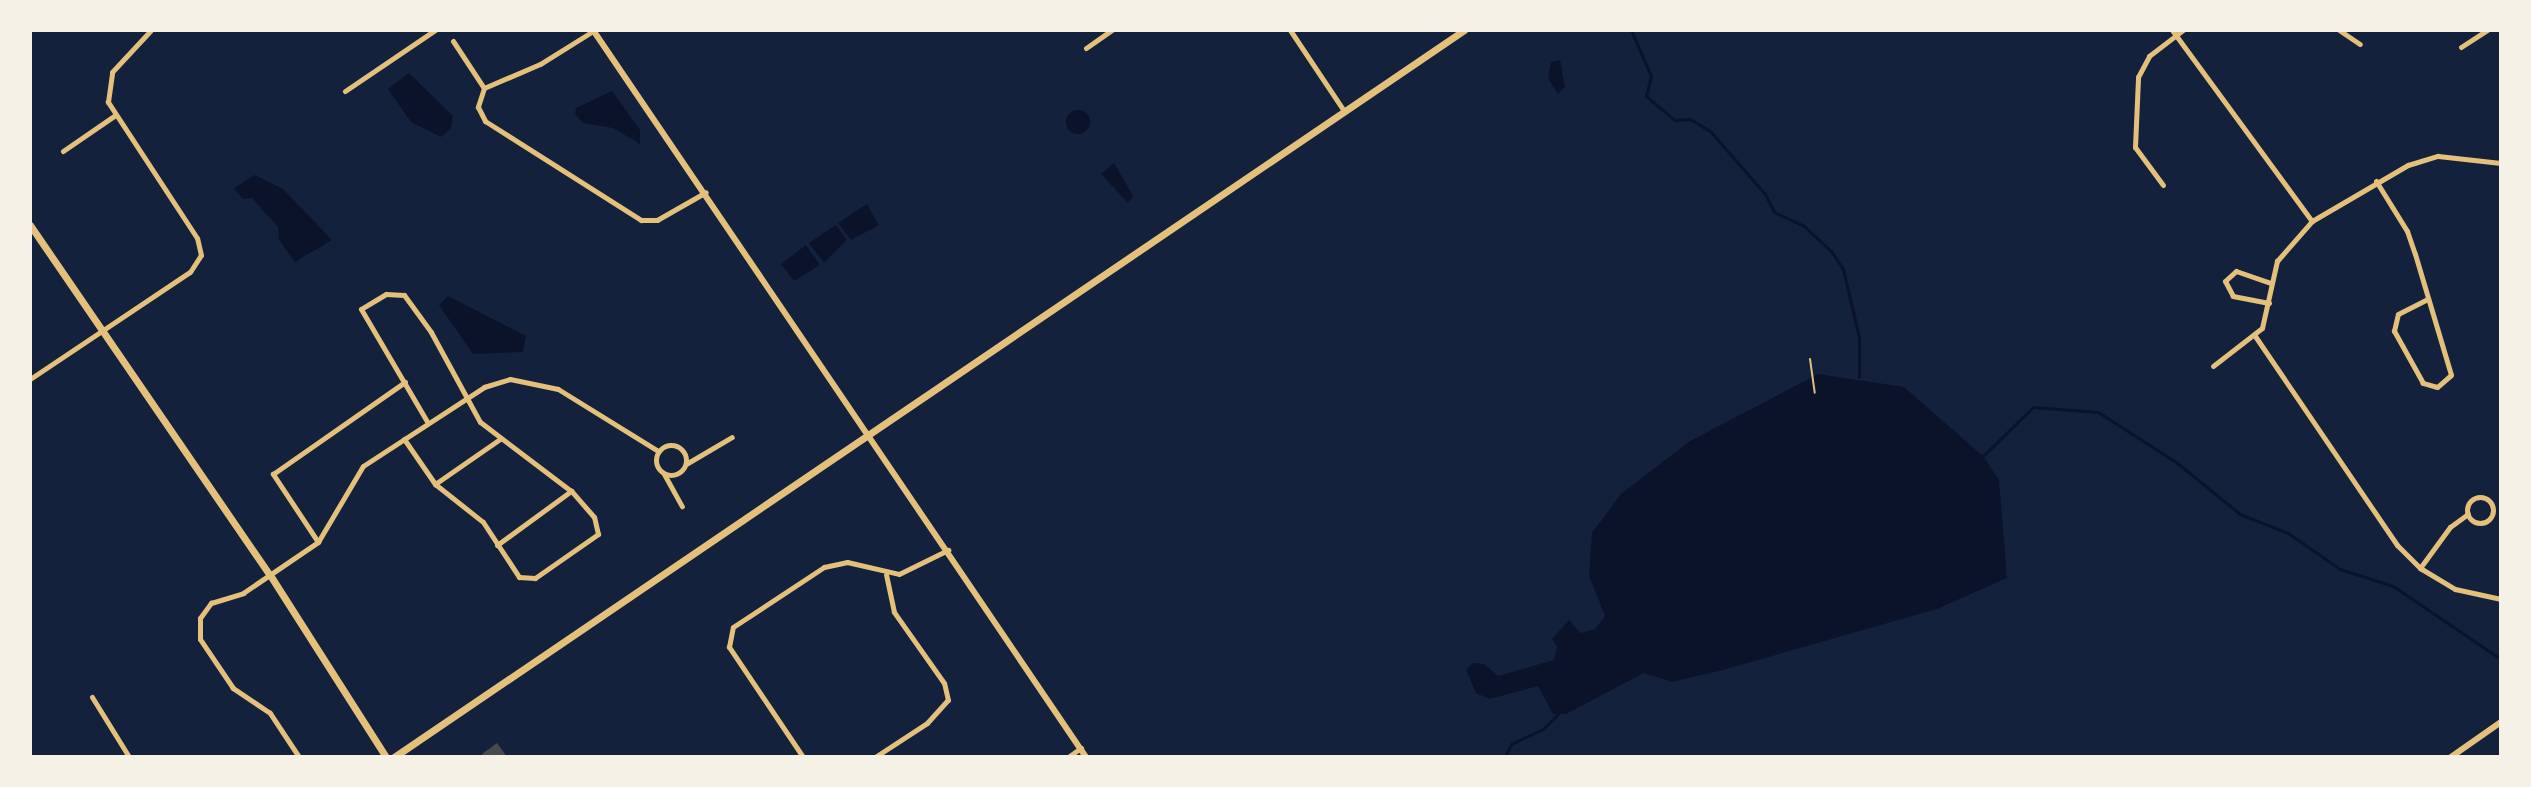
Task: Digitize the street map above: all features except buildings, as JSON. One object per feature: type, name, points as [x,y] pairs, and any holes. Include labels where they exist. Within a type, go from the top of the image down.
[{"type":"main road","points":[[394,757],[1464,30]]},
{"type":"main road","points":[[30,225],[270,575],[386,757]]},
{"type":"street","points":[[30,379],[190,272],[201,250],[108,102],[112,72],[151,30]]},
{"type":"street","points":[[345,91],[435,30]]},
{"type":"street","points":[[706,192],[657,220],[641,220],[494,130],[478,107],[484,88],[540,64],[593,30],[706,192],[1086,757]]},
{"type":"street","points":[[1086,48],[1112,30]]},
{"type":"street","points":[[1290,30],[1344,111]]},
{"type":"street","points":[[2163,185],[2139,157],[2132,124],[2142,65],[2174,33],[2183,30]]},
{"type":"street","points":[[2339,30],[2360,44]]},
{"type":"street","points":[[2461,47],[2487,30]]},
{"type":"street","points":[[2174,33],[2312,221]]},
{"type":"street","points":[[453,41],[484,88]]},
{"type":"street","points":[[63,151],[114,116]]},
{"type":"street","points":[[2213,366],[2255,336],[2269,303],[2271,283],[2282,251],[2312,221],[2376,181],[2438,156],[2501,163]]},
{"type":"street","points":[[2376,181],[2407,231],[2451,375],[2437,387],[2423,383],[2394,331],[2398,314],[2426,300]]},
{"type":"street","points":[[2269,303],[2233,296],[2225,281],[2236,271],[2271,283]]},
{"type":"street","points":[[404,439],[435,484],[483,522],[514,572],[526,578],[535,578],[594,539],[600,528],[571,491],[500,439],[463,400],[431,332],[404,295],[386,294],[361,309],[428,423]]},
{"type":"street","points":[[2255,336],[2397,545],[2420,568],[2455,589],[2501,599]]},
{"type":"street","points":[[299,757],[270,713],[233,688],[198,631],[211,603],[243,593],[318,542],[355,475],[428,423],[498,381],[533,381],[558,389],[658,451]]},
{"type":"street","points":[[318,542],[273,474],[405,382]]},
{"type":"street","points":[[664,473],[677,474],[686,464],[732,437]]},
{"type":"street","points":[[435,484],[500,439]]},
{"type":"street","points":[[658,451],[675,445],[684,450],[686,464]]},
{"type":"street","points":[[658,451],[657,466],[682,506]]},
{"type":"street","points":[[497,545],[571,491]]},
{"type":"street","points":[[2420,568],[2450,527],[2468,514],[2476,498],[2492,506],[2489,518],[2481,522],[2468,514]]},
{"type":"street","points":[[803,757],[729,647],[728,636],[733,627],[824,567],[847,562],[886,575],[920,567],[948,549]]},
{"type":"street","points":[[875,757],[927,723],[948,700],[944,683],[894,612],[886,575]]},
{"type":"street","points":[[92,697],[129,757]]},
{"type":"street","points":[[2451,757],[2501,722]]},
{"type":"street","points":[[1068,757],[1081,748]]},
{"type":"path","points":[[1810,359],[1815,393]]},
{"type":"water","points":[[1560,60],[1565,87],[1558,94],[1548,78],[1551,62]]},
{"type":"water","points":[[409,73],[453,116],[451,128],[441,137],[411,122],[388,89]]},
{"type":"water","points":[[612,91],[640,130],[640,144],[613,128],[583,123],[575,114],[576,108]]},
{"type":"water","points":[[1078,110],[1087,113],[1090,122],[1087,131],[1078,134],[1069,131],[1066,122],[1069,113]]},
{"type":"water","points":[[1114,163],[1133,196],[1128,203],[1101,174]]},
{"type":"water","points":[[255,175],[283,189],[332,240],[295,262],[279,240],[278,227],[252,198],[243,199],[234,188]]},
{"type":"water","points":[[867,204],[879,225],[851,240],[838,223]]},
{"type":"water","points":[[836,225],[847,240],[824,263],[809,243]]},
{"type":"water","points":[[806,245],[820,265],[794,281],[781,264]]},
{"type":"water","points":[[448,296],[526,336],[523,352],[473,354],[439,305]]},
{"type":"water","points":[[1818,374],[1904,387],[1983,456],[1999,480],[2007,578],[1937,609],[1723,670],[1672,682],[1644,673],[1566,714],[1553,714],[1538,686],[1490,699],[1476,693],[1466,670],[1473,663],[1484,664],[1498,676],[1554,660],[1557,647],[1552,639],[1569,620],[1581,633],[1595,629],[1605,616],[1589,576],[1592,533],[1621,494],[1690,441]]},
{"type":"waterway","points":[[1631,30],[1651,76],[1646,96],[1675,120],[1690,119],[1710,131],[1765,194],[1774,212],[1804,226],[1831,251],[1843,269],[1859,337],[1859,377]]},
{"type":"waterway","points":[[1983,456],[2033,407],[2098,412],[2176,462],[2240,514],[2288,533],[2340,569],[2393,586],[2501,659]]},
{"type":"waterway","points":[[1505,757],[1511,744],[1543,729],[1558,714]]}]
